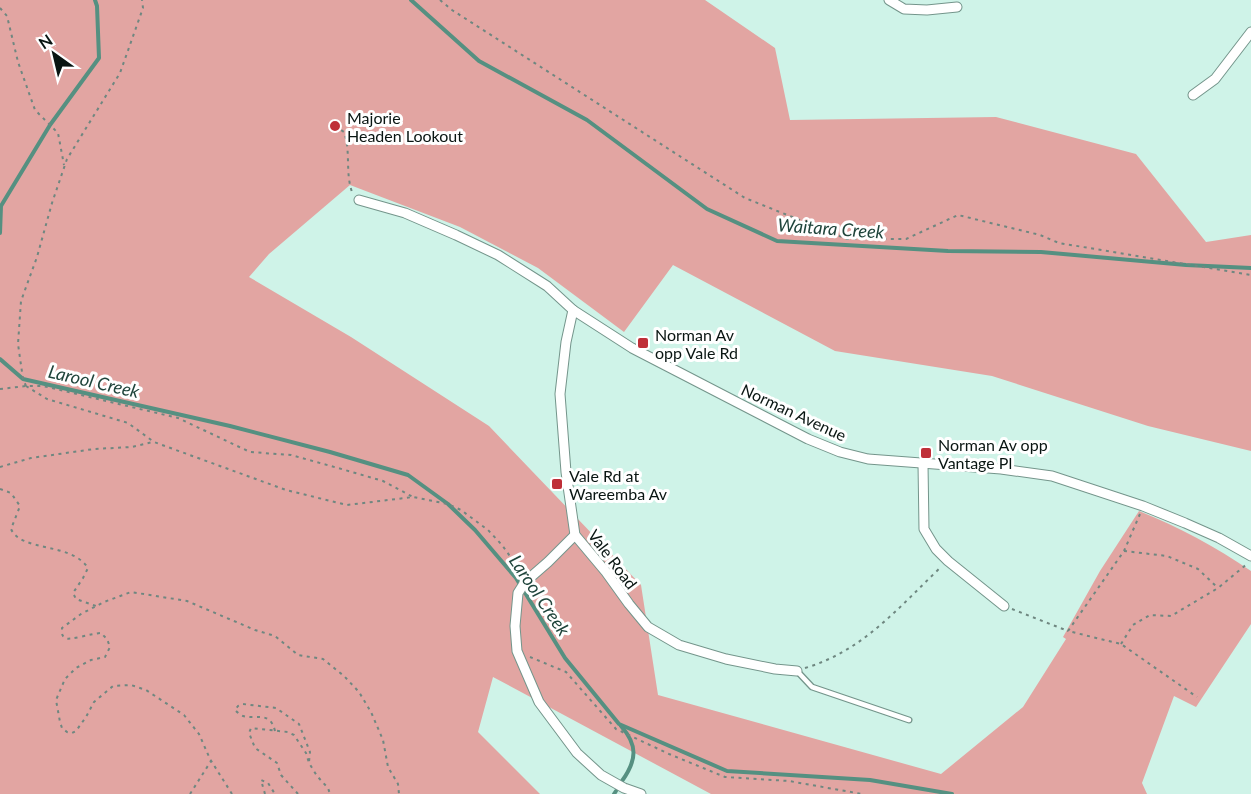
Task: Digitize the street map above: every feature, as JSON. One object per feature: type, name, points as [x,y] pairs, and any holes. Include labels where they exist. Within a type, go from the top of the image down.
[{"type":"street","points":[[889,0],[904,9],[927,10],[957,7]]},
{"type":"street","points":[[1193,95],[1215,79],[1251,32]]},
{"type":"street","name":"Norman Avenue","points":[[359,200],[405,213],[498,255],[547,286],[573,310],[632,348],[807,439],[840,452],[868,459],[1001,469],[1052,477],[1143,506],[1219,538],[1251,558]]},
{"type":"street","name":"Vale Road","points":[[573,310],[566,342],[560,394],[566,472],[575,535],[648,627],[679,645],[726,659],[797,671]]},
{"type":"street","points":[[923,464],[924,529],[936,549],[948,561],[1004,606]]},
{"type":"street","points":[[575,535],[526,581],[518,593],[515,626],[517,651],[539,702],[577,753],[601,775],[624,788],[641,794]]},
{"type":"lane","points":[[797,671],[812,687],[909,720]]},
{"type":"path","points":[[142,0],[143,8],[120,73],[67,159],[52,203],[37,257],[21,302],[18,344],[22,379],[26,386],[47,399],[128,423],[154,441],[286,490],[346,505],[413,497]]},
{"type":"path","points":[[440,0],[462,17],[745,198],[848,239],[906,239],[958,215],[1040,235],[1059,243],[1251,275]]},
{"type":"path","points":[[0,8],[7,16],[18,62],[35,110],[58,133],[65,166]]},
{"type":"path","points":[[334,126],[344,132],[348,144],[351,191],[359,200]]},
{"type":"path","points":[[0,389],[43,386],[178,418],[250,452],[291,455],[383,481],[413,497],[448,504],[461,510],[488,530],[502,545],[526,581]]},
{"type":"path","points":[[0,467],[31,458],[94,449],[132,447],[154,441]]},
{"type":"path","points":[[0,489],[11,493],[20,506],[11,529],[14,534],[27,542],[71,554],[84,563],[88,568],[73,593],[76,599],[96,606]]},
{"type":"path","points":[[1068,631],[1124,551],[1143,506]]},
{"type":"path","points":[[1124,551],[1167,556],[1197,569],[1218,588]]},
{"type":"path","points":[[1121,644],[1132,625],[1150,615],[1171,616],[1218,588],[1251,558]]},
{"type":"path","points":[[797,671],[822,663],[863,640],[880,627],[948,561]]},
{"type":"path","points":[[232,794],[211,761],[200,734],[184,715],[146,690],[131,685],[113,687],[94,702],[76,731],[67,732],[62,728],[56,700],[65,680],[76,668],[91,660],[105,657],[110,647],[107,639],[101,633],[69,639],[62,634],[62,628],[96,606],[131,592],[187,601],[255,630],[275,636],[298,655],[323,660],[344,676],[359,692],[383,740],[388,767],[398,784],[399,794]]},
{"type":"path","points":[[1004,606],[1068,631],[1121,644],[1197,697]]},
{"type":"path","points":[[517,651],[566,672],[616,729],[669,754],[725,777],[789,781],[862,794]]},
{"type":"path","points":[[275,731],[273,724],[266,718],[241,716],[235,710],[243,704],[252,704],[276,708],[290,717],[299,724],[305,736],[310,752],[309,763]]},
{"type":"path","points":[[298,794],[281,775],[277,763],[255,748],[249,733],[251,728],[288,732],[294,735],[306,753],[316,776],[328,788],[330,794]]},
{"type":"path","points":[[190,794],[211,761]]},
{"type":"path","points":[[265,794],[261,780],[268,783],[275,794]]},
{"type":"shaded area","points":[[0,0],[705,0],[775,48],[790,120],[996,117],[1136,154],[1206,242],[1251,235],[1251,451],[1148,426],[992,376],[835,351],[673,265],[624,332],[538,268],[460,227],[350,185],[269,254],[249,277],[351,337],[489,426],[641,585],[658,695],[941,774],[1023,707],[1066,639],[1063,637],[1100,571],[1139,511],[1197,538],[1251,571],[1251,624],[1196,707],[1174,696],[1142,783],[1147,794],[711,794],[493,677],[478,732],[540,794],[0,794]]},
{"type":"waterway","name":"Larool Creek","points":[[0,233],[1,206],[50,125],[99,58],[95,0]]},
{"type":"waterway","name":"Waitara Creek","points":[[411,0],[479,61],[587,120],[707,209],[777,241],[948,251],[1041,252],[1186,265],[1251,268]]},
{"type":"waterway","name":"Larool Creek","points":[[0,359],[23,379],[230,426],[408,475],[448,504],[475,530],[516,578],[565,658],[619,724],[727,771],[870,780],[952,794]]},
{"type":"waterway","points":[[621,726],[627,733],[634,753],[631,766],[622,781]]},
{"type":"place","name":"Majorie Headen Lookout","points":[[335,126]]},
{"type":"place","name":"Norman Av opp Vale Rd","points":[[643,343]]},
{"type":"place","name":"Norman Av opp Vantage Pl","points":[[926,453]]},
{"type":"place","name":"Vale Rd at Wareemba Av","points":[[557,484]]}]
